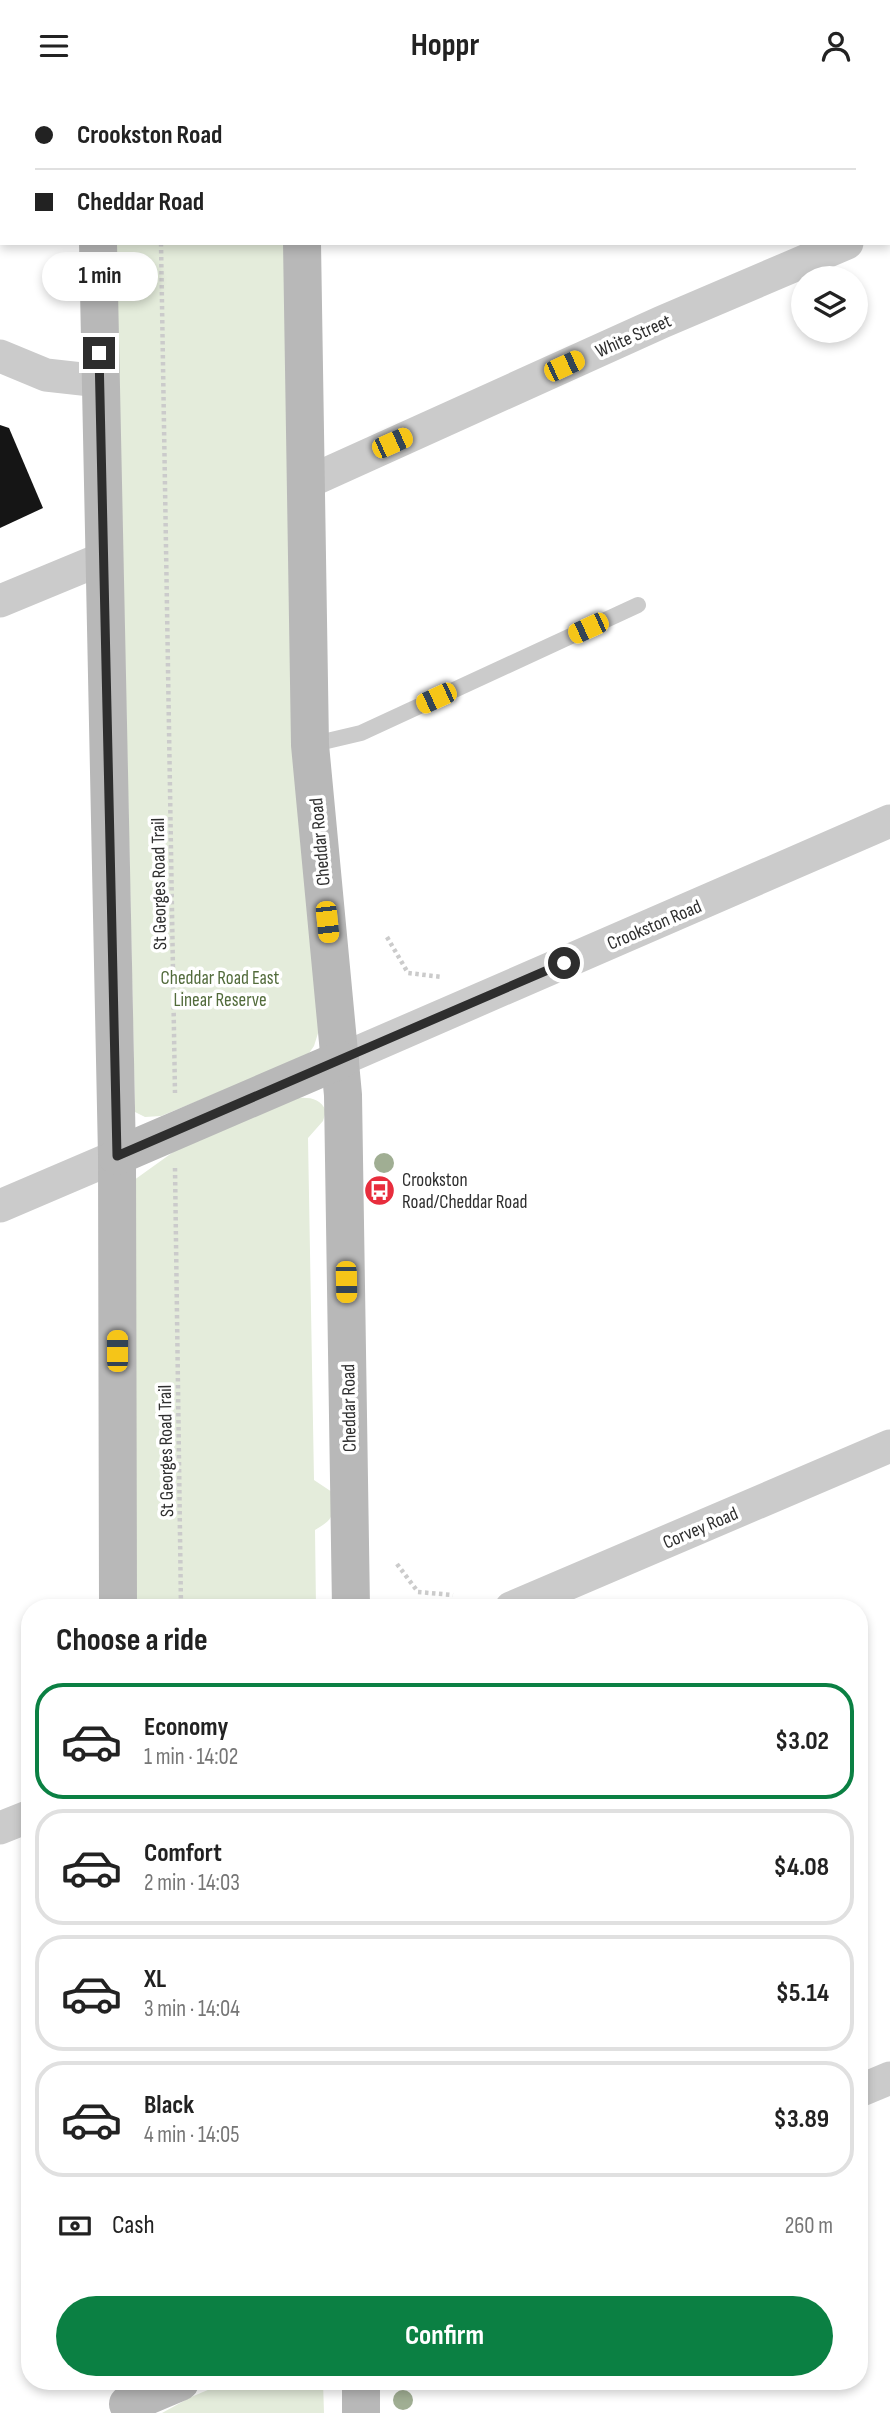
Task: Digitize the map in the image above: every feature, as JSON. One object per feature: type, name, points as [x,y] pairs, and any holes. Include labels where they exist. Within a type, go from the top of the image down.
[{"type":"main road","points":[[98,245],[117,1156],[118,1599]]},
{"type":"main road","name":"Cheddar Road","points":[[302,245],[310,745],[344,1121],[351,1599]]},
{"type":"main road","points":[[117,1156],[340,1060]]},
{"type":"main road","points":[[123,2403],[158,2390]]},
{"type":"main road","points":[[361,2390],[361,2413]]},
{"type":"street","name":"White Street","points":[[306,483],[650,327],[842,245]]},
{"type":"street","points":[[0,356],[46,375],[100,381]]},
{"type":"street","points":[[0,601],[104,558]]},
{"type":"street","name":"Crookston Road","points":[[340,1060],[890,821]]},
{"type":"street","points":[[0,1206],[117,1156]]},
{"type":"street","name":"Corvey Road","points":[[532,1599],[890,1446]]},
{"type":"street","points":[[0,1828],[21,1819]]},
{"type":"street","points":[[868,2087],[890,2078]]},
{"type":"lane","points":[[310,745],[361,733],[638,605]]},
{"type":"path","name":"St Georges Road Trail","points":[[160,245],[176,1131],[181,1599]]},
{"type":"path","points":[[387,937],[408,973],[442,977]]},
{"type":"path","points":[[397,1564],[418,1593],[453,1595]]},
{"type":"green space","name":"Cheddar Road East Linear Reserve","points":[[116,245],[286,245],[319,1030],[314,1046],[307,1056],[161,1116],[145,1117],[135,1112]]},
{"type":"green space","points":[[298,1098],[315,1100],[326,1111],[323,1121],[308,1138],[314,1480],[332,1492],[332,1515],[315,1530],[316,1599],[131,1599],[130,1183],[176,1150]]},
{"type":"green space","points":[[208,2390],[323,2390],[324,2413],[162,2413]]},
{"type":"building","points":[[0,425],[9,428],[43,508],[0,528]]},
{"type":"place","name":"Crookston Road/Cheddar Road","points":[[379,1190]]},
{"type":"route","points":[[99,353],[117,1156],[564,963]]}]
